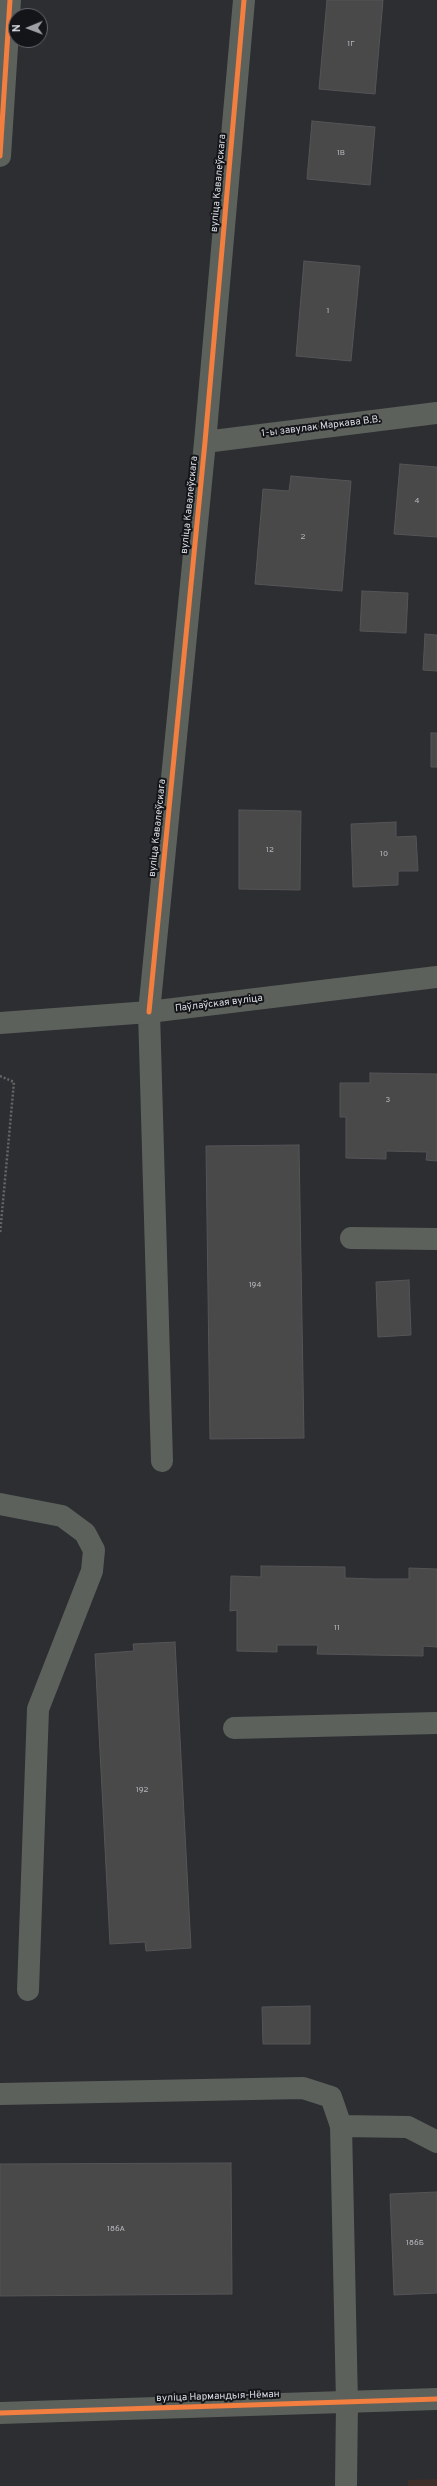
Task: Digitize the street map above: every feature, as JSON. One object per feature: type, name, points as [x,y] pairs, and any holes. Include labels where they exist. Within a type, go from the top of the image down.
[{"type":"street","points":[[0,156],[10,0]]},
{"type":"street","name":"вуліца Кавалеўскага","points":[[162,1461],[149,1012],[205,442],[244,0]]},
{"type":"street","name":"1-ы завулак Маркава В.В.","points":[[205,442],[437,413]]},
{"type":"street","name":"Паўлаўская вуліца","points":[[0,1023],[149,1012],[437,977]]},
{"type":"street","points":[[351,1238],[437,1239]]},
{"type":"street","points":[[0,1504],[62,1516],[85,1533],[94,1550],[92,1571],[38,1709],[28,1990]]},
{"type":"street","points":[[234,1728],[437,1723]]},
{"type":"street","points":[[0,2094],[303,2088],[331,2097],[341,2126],[347,2403],[346,2486]]},
{"type":"street","points":[[341,2126],[408,2127],[437,2142]]},
{"type":"street","name":"вуліца Нармандыя-Нёман","points":[[0,2413],[437,2399]]},
{"type":"path","points":[[0,1076],[14,1082],[0,1234]]},
{"type":"shaded area","points":[[437,2479],[437,2486],[408,2486],[408,2480]]},
{"type":"building","points":[[327,0],[383,0],[375,94],[319,89]]},
{"type":"building","points":[[312,121],[375,127],[370,185],[307,179]]},
{"type":"building","points":[[304,261],[360,266],[351,361],[296,356]]},
{"type":"building","points":[[400,464],[437,467],[437,537],[394,534]]},
{"type":"building","points":[[291,476],[351,481],[342,591],[255,584],[263,489],[289,491]]},
{"type":"building","points":[[362,591],[408,593],[406,633],[360,631]]},
{"type":"building","points":[[425,634],[437,635],[437,671],[423,670]]},
{"type":"building","points":[[431,733],[437,733],[437,767],[431,767]]},
{"type":"building","points":[[239,810],[301,811],[300,890],[239,889]]},
{"type":"building","points":[[396,822],[396,837],[416,836],[418,871],[398,871],[398,885],[353,887],[351,824]]},
{"type":"building","points":[[370,1073],[437,1074],[437,1161],[426,1160],[427,1152],[386,1151],[386,1159],[346,1158],[346,1117],[340,1117],[340,1083],[370,1083]]},
{"type":"building","points":[[299,1145],[304,1438],[210,1439],[206,1146]]},
{"type":"building","points":[[409,1280],[411,1335],[378,1337],[376,1282]]},
{"type":"building","points":[[261,1566],[345,1567],[345,1578],[375,1579],[409,1579],[409,1568],[437,1569],[437,1647],[423,1646],[423,1656],[317,1654],[318,1645],[277,1645],[277,1652],[237,1651],[237,1610],[230,1611],[231,1576],[261,1577]]},
{"type":"building","points":[[175,1642],[191,1948],[146,1951],[145,1942],[110,1944],[95,1654],[134,1651],[133,1644]]},
{"type":"building","points":[[310,2006],[310,2044],[263,2044],[262,2007]]},
{"type":"building","points":[[231,2163],[232,2294],[0,2296],[0,2164]]},
{"type":"building","points":[[437,2192],[437,2293],[394,2295],[390,2194]]},
{"type":"cycle path","points":[[0,156],[10,0]]},
{"type":"cycle path","points":[[149,1012],[205,442],[244,0]]},
{"type":"cycle path","points":[[0,2413],[437,2399]]}]
